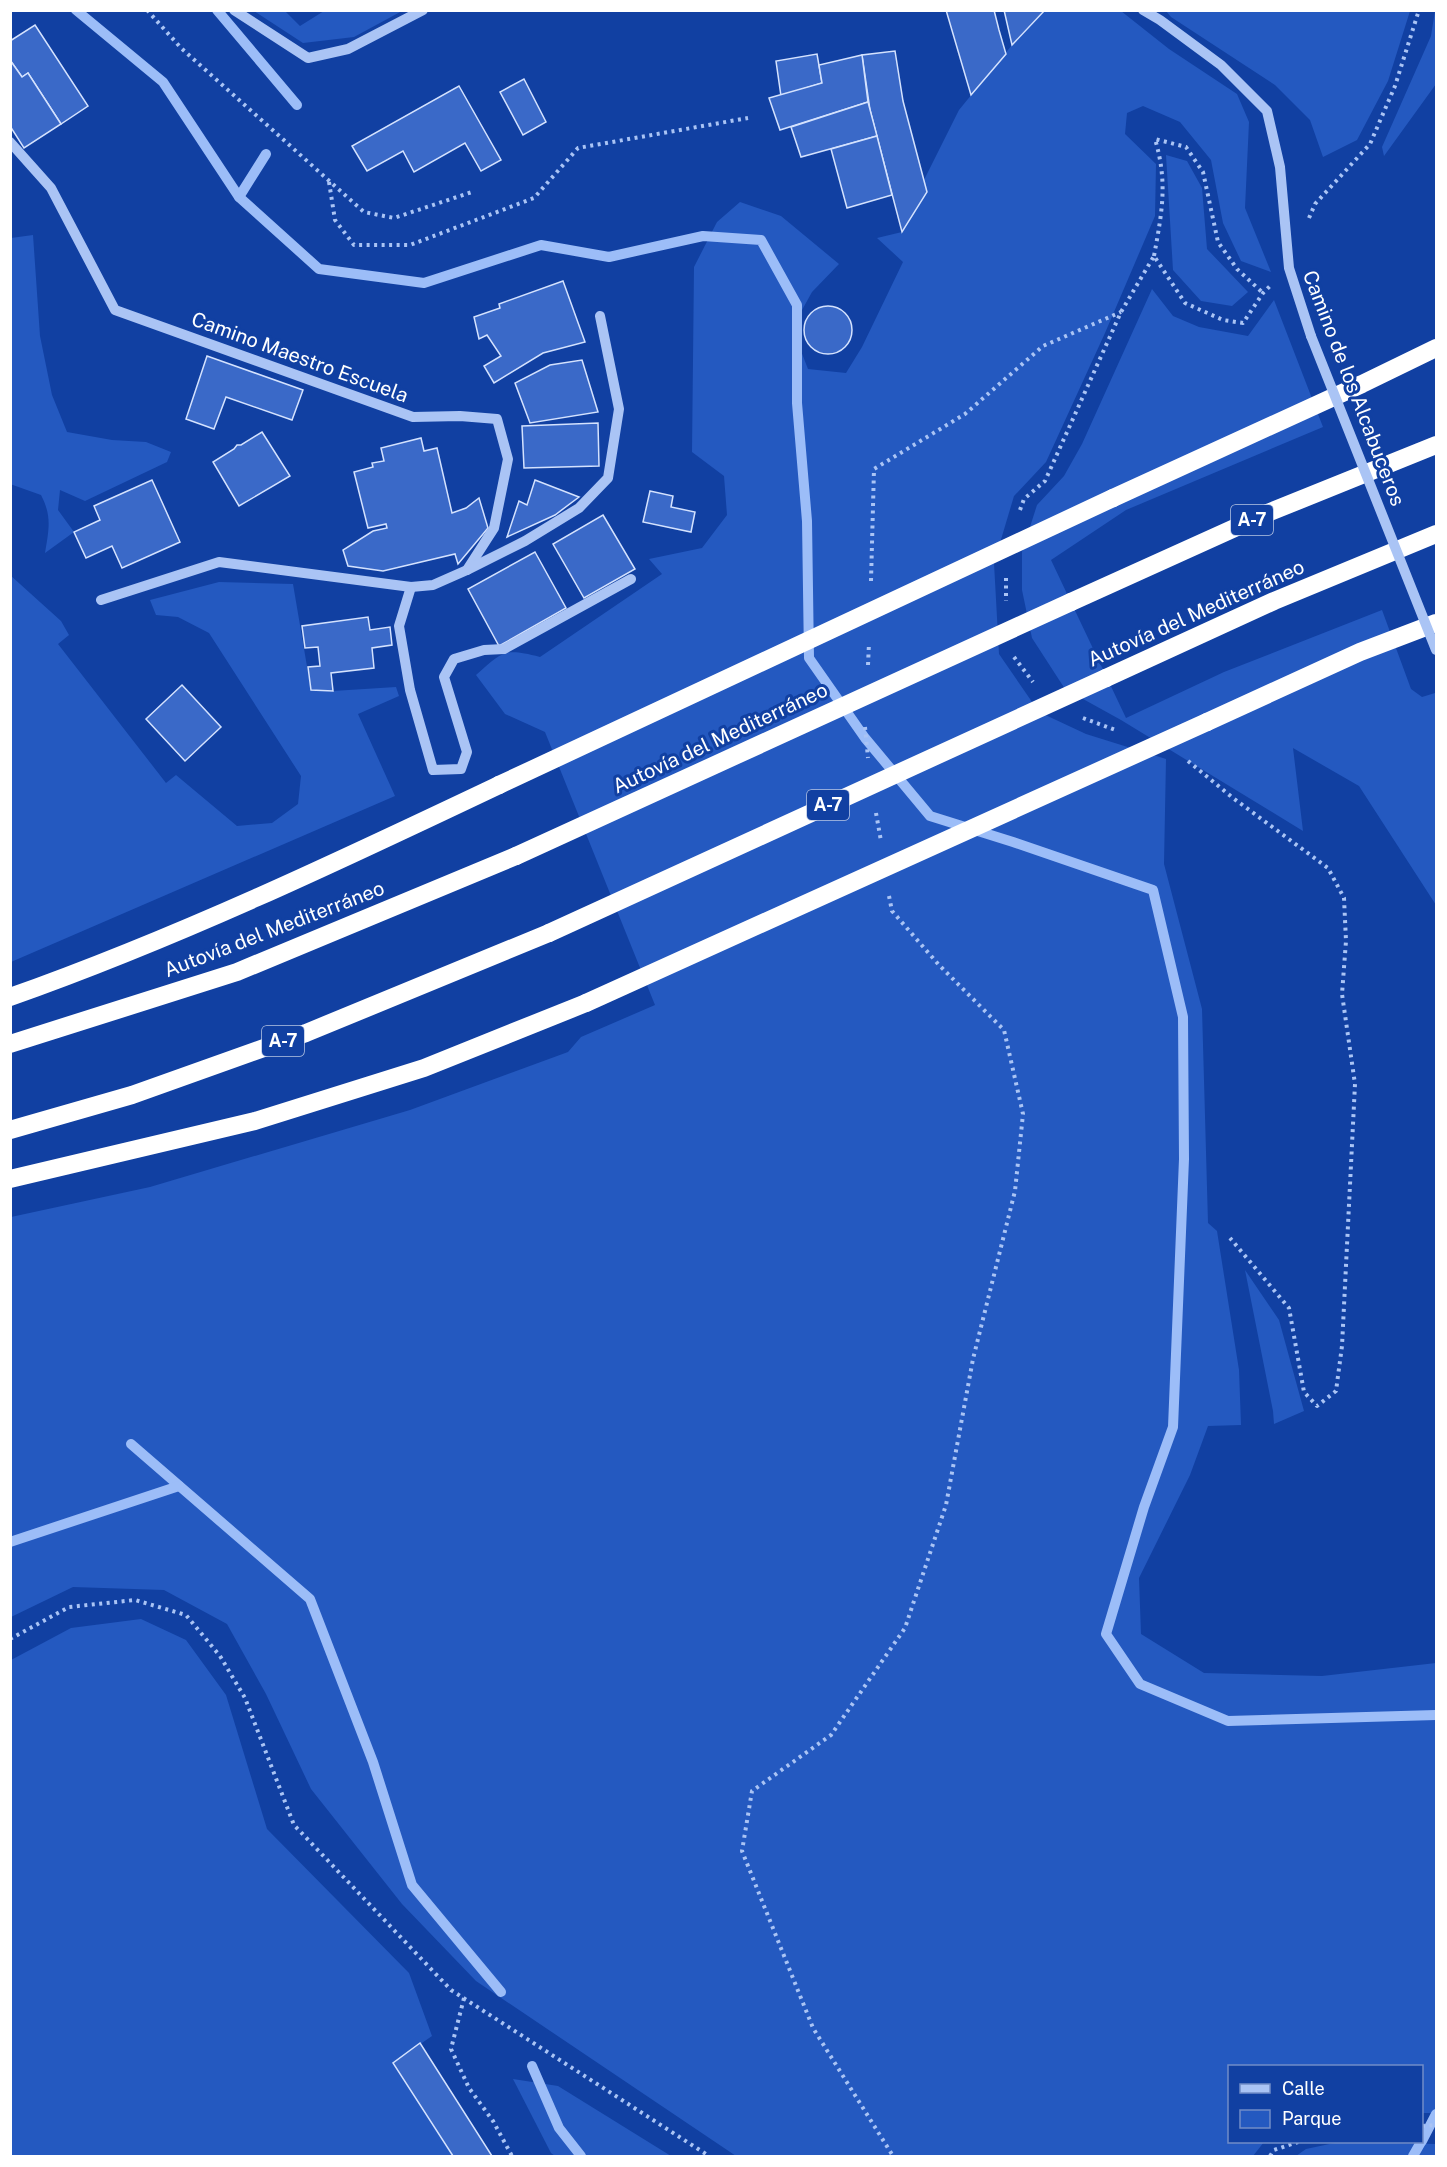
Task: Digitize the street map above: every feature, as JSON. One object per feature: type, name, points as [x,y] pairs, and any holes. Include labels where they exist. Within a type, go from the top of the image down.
[{"type":"highway","points":[[10,997],[87,970],[321,869],[1437,348]]},
{"type":"highway","name":"Autovía del Mediterráneo","points":[[10,1044],[237,972],[516,856],[1270,512],[1437,445]]},
{"type":"highway","name":"Autovía del Mediterráneo","points":[[10,1130],[132,1095],[306,1033],[549,933],[1274,601],[1437,534]]},
{"type":"highway","points":[[10,1179],[266,1118],[424,1068],[586,1003],[1360,652],[1437,623]]},
{"type":"street","points":[[234,10],[308,58],[348,50],[423,10]]},
{"type":"street","name":"Camino de los Alcabuceros","points":[[1143,10],[1221,65],[1268,111],[1280,167],[1289,268],[1311,336],[1437,651]]},
{"type":"street","name":"Camino Maestro Escuela","points":[[10,142],[51,188],[115,310],[413,417],[460,416],[497,419],[508,459],[499,505],[494,528],[467,570]]},
{"type":"street","points":[[101,600],[219,562],[411,587],[433,585],[525,541],[579,508],[608,478],[619,409],[600,316]]},
{"type":"street","points":[[411,587],[399,626],[410,690],[433,770],[461,769],[467,752],[444,677],[454,659],[484,650],[504,649],[631,579]]},
{"type":"path","points":[[147,10],[181,48],[364,212],[394,218],[472,192]]},
{"type":"path","points":[[1306,225],[1315,204],[1370,144],[1395,86],[1419,10]]},
{"type":"path","points":[[329,182],[335,220],[354,245],[411,245],[534,198],[578,148],[748,118]]},
{"type":"path","points":[[1018,519],[1024,499],[1045,481],[1121,312],[1154,256],[1164,200],[1162,162],[1155,139],[1186,147],[1203,172],[1218,242],[1237,269],[1263,294]]},
{"type":"path","points":[[1154,256],[1185,303],[1223,320],[1243,323],[1263,294],[1289,268]]},
{"type":"path","points":[[871,586],[874,469],[965,414],[1043,346],[1121,312]]},
{"type":"path","points":[[868,668],[869,633]]},
{"type":"path","points":[[865,727],[868,761]]},
{"type":"path","points":[[1187,760],[1233,798],[1328,868],[1344,898],[1346,941],[1342,994],[1355,1084],[1344,1310],[1336,1390],[1317,1406],[1304,1392],[1289,1308],[1230,1238]]},
{"type":"path","points":[[875,807],[881,842]]},
{"type":"path","points":[[888,888],[892,911],[939,965],[1004,1030],[1023,1114],[1015,1191],[974,1359],[946,1506],[905,1628],[831,1735],[752,1791],[742,1851],[813,2028],[893,2157]]},
{"type":"path","points":[[10,1639],[69,1607],[135,1600],[186,1616],[220,1656],[245,1698],[294,1825],[451,1990],[709,2157]]},
{"type":"path","points":[[464,1998],[451,2049],[469,2088],[493,2121],[512,2157]]},
{"type":"path","points":[[1270,2157],[1274,2150],[1296,2143]]},
{"type":"green space","points":[[254,11],[285,11],[300,26],[324,11],[402,11],[354,37],[303,43]]},
{"type":"green space","points":[[1045,11],[1121,11],[1169,49],[1237,94],[1249,122],[1245,208],[1271,272],[1241,261],[1223,223],[1211,160],[1180,122],[1143,106],[1127,113],[1125,134],[1156,164],[1155,216],[1046,462],[1014,496],[994,563],[999,654],[1039,712],[1086,734],[1166,759],[1164,864],[1202,1009],[1208,1223],[1217,1231],[1239,1370],[1241,1425],[1208,1426],[1190,1475],[1139,1578],[1141,1634],[1204,1673],[1322,1676],[1436,1663],[1436,2113],[1423,2113],[1423,2065],[1228,2065],[1228,2143],[1263,2143],[1253,2156],[736,2156],[476,1981],[402,1904],[311,1789],[266,1694],[227,1624],[164,1590],[73,1587],[11,1617],[11,1217],[150,1187],[410,1110],[568,1052],[581,1037],[655,1005],[545,732],[505,714],[476,675],[499,656],[511,652],[540,657],[662,574],[649,559],[702,548],[727,515],[724,476],[692,452],[694,267],[717,222],[740,202],[781,216],[839,264],[812,292],[792,328],[808,369],[846,373],[862,347],[903,262],[877,238],[902,232],[926,192],[924,180],[959,110],[1012,45]]},
{"type":"green space","points":[[1166,11],[1410,11],[1388,81],[1357,140],[1323,157],[1310,120],[1275,85],[1171,17]]},
{"type":"green space","points":[[1435,11],[1436,84],[1384,156],[1382,147],[1431,36]]},
{"type":"green space","points":[[1166,155],[1187,161],[1202,188],[1207,249],[1248,292],[1232,306],[1201,301],[1173,270]]},
{"type":"green space","points":[[33,235],[40,336],[52,395],[67,432],[112,440],[146,442],[171,452],[167,462],[85,501],[60,490],[58,510],[74,532],[45,553],[49,523],[41,495],[10,484],[11,238]]},
{"type":"green space","points":[[1152,289],[1173,316],[1199,327],[1248,336],[1274,300],[1323,427],[1126,510],[1051,560],[1126,718],[1224,672],[1382,610],[1411,689],[1422,697],[1435,693],[1436,696],[1436,905],[1359,786],[1293,748],[1303,831],[1121,720],[1065,689],[1032,638],[1022,590],[1022,552],[1037,505],[1064,476],[1082,444]]},
{"type":"green space","points":[[10,575],[61,621],[69,635],[58,644],[166,783],[176,775],[237,826],[272,823],[298,804],[301,776],[209,633],[178,617],[156,615],[150,600],[219,582],[293,584],[311,690],[396,687],[399,696],[358,714],[395,796],[11,962]]},
{"type":"green space","points":[[1245,1270],[1279,1320],[1304,1411],[1274,1424],[1273,1411]]},
{"type":"green space","points":[[141,1619],[186,1640],[226,1695],[267,1829],[409,1973],[432,2036],[393,2063],[453,2156],[11,2156],[11,1660],[71,1628]]},
{"type":"green space","points":[[513,2079],[558,2086],[671,2156],[555,2156],[551,2153]]},
{"type":"green space","points":[[1334,2143],[1436,2144],[1436,2156],[1296,2156],[1306,2149]]},
{"type":"building","points":[[946,10],[994,10],[1006,54],[971,95]]},
{"type":"building","points":[[1004,10],[1045,10],[1012,45]]},
{"type":"building","points":[[35,25],[88,106],[61,124],[28,73],[22,77],[10,60],[10,41]]},
{"type":"building","points":[[895,51],[903,101],[927,192],[902,232],[870,110],[862,55]]},
{"type":"building","points":[[817,54],[822,83],[781,96],[776,61]]},
{"type":"building","points":[[862,55],[868,102],[780,130],[769,98],[822,83],[819,65]]},
{"type":"building","points":[[10,60],[22,77],[28,73],[61,124],[24,148],[10,126]]},
{"type":"building","points":[[524,79],[546,122],[523,135],[500,92]]},
{"type":"building","points":[[459,86],[501,160],[481,171],[465,143],[414,172],[403,151],[367,171],[352,146]]},
{"type":"building","points":[[868,102],[877,136],[801,157],[791,127]]},
{"type":"building","points":[[877,136],[892,195],[847,208],[831,149]]},
{"type":"building","points":[[563,281],[585,342],[543,353],[494,383],[484,366],[501,356],[487,335],[479,339],[474,317],[500,308],[499,304]]},
{"type":"building","points":[[823,306],[833,306],[848,316],[852,330],[848,344],[842,350],[833,354],[823,354],[808,344],[804,335],[804,325],[814,310]]},
{"type":"building","points":[[207,356],[303,390],[292,420],[226,397],[214,429],[186,419]]},
{"type":"building","points":[[582,360],[598,412],[530,423],[515,383],[550,365]]},
{"type":"building","points":[[598,423],[599,466],[524,468],[522,426]]},
{"type":"building","points":[[262,432],[290,476],[239,506],[213,462],[237,445],[241,445]]},
{"type":"building","points":[[421,438],[424,451],[437,448],[452,513],[466,508],[479,498],[488,528],[458,564],[455,554],[383,571],[348,566],[343,550],[373,531],[387,528],[386,524],[368,528],[354,472],[373,467],[372,463],[384,461],[381,448]]},
{"type":"building","points":[[152,480],[180,542],[122,568],[112,546],[86,558],[74,532],[100,520],[94,506]]},
{"type":"building","points":[[535,480],[579,497],[555,515],[507,537],[519,501],[527,505]]},
{"type":"building","points":[[650,491],[673,496],[671,507],[695,512],[691,532],[643,522]]},
{"type":"building","points":[[603,515],[635,569],[584,598],[553,544]]},
{"type":"building","points":[[535,552],[566,608],[499,646],[468,589]]},
{"type":"building","points":[[368,617],[370,630],[390,627],[392,645],[372,648],[374,668],[331,673],[333,691],[311,690],[308,667],[320,666],[318,647],[305,648],[302,626]]},
{"type":"building","points":[[182,685],[221,727],[185,761],[146,719]]},
{"type":"building","points":[[420,2043],[492,2156],[453,2156],[393,2063]]},
{"type":"waterway","points":[[76,10],[163,82],[239,197],[319,269],[424,283],[541,245],[609,257],[703,236],[761,240],[797,305],[797,403],[807,521],[809,658],[865,738],[930,816],[1153,890],[1183,1017],[1184,1159],[1173,1427],[1144,1507],[1106,1634],[1140,1684],[1228,1721],[1436,1715]]},
{"type":"waterway","points":[[217,10],[297,105]]},
{"type":"waterway","points":[[239,197],[266,154]]},
{"type":"waterway","points":[[131,1444],[310,1599],[373,1762],[412,1885],[501,1992]]},
{"type":"waterway","points":[[10,1542],[179,1486]]},
{"type":"waterway","points":[[532,2066],[559,2128],[581,2156]]},
{"type":"waterway","points":[[1423,2139],[1436,2114]]},
{"type":"waterway","points":[[1413,2156],[1420,2143]]}]
